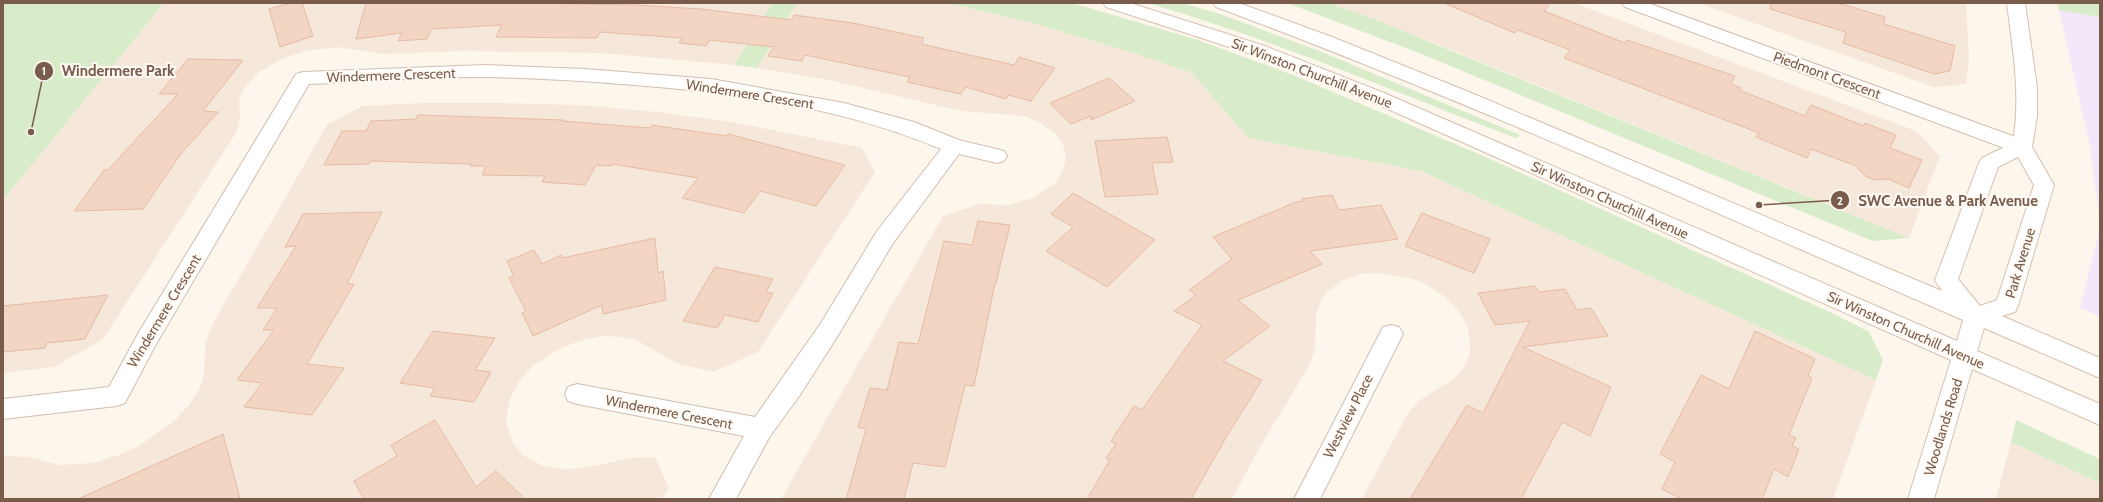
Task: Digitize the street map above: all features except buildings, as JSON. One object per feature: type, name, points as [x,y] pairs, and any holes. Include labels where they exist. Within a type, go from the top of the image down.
[{"type":"street","name":"Sir Winston Churchill Avenue","points":[[1112,3],[1258,50],[1377,97],[2100,415]]},
{"type":"street","points":[[1222,3],[1326,41],[1462,96],[2100,368]]},
{"type":"street","name":"Piedmont Crescent","points":[[1631,3],[2022,147]]},
{"type":"street","points":[[1976,316],[1946,280],[1989,163],[2022,147],[2027,116],[2027,87],[2016,3]]},
{"type":"street","name":"Windermere Crescent","points":[[3,410],[116,396],[147,339],[303,78],[485,71],[585,75],[711,85],[844,110],[906,127],[954,146],[997,156]]},
{"type":"street","points":[[722,499],[761,430],[824,336],[885,237],[954,146]]},
{"type":"street","name":"Park Avenue","points":[[1976,316],[2007,306],[2044,185],[2022,147]]},
{"type":"street","points":[[1963,355],[1976,316]]},
{"type":"street","name":"Westview Place","points":[[1307,499],[1354,404],[1392,334]]},
{"type":"street","name":"Woodlands Road","points":[[1921,499],[1956,387],[1963,355]]},
{"type":"street","name":"Windermere Crescent","points":[[577,394],[761,430]]},
{"type":"shaded area","points":[[164,3],[772,3],[734,65],[601,53],[463,51],[382,54],[337,47],[305,51],[279,60],[258,73],[242,91],[239,101],[240,116],[236,133],[103,339],[54,367],[3,373],[3,200]]},
{"type":"shaded area","points":[[797,3],[946,3],[1029,22],[1124,50],[1192,73],[1248,138],[1421,171],[1876,380],[1833,499],[1362,499],[1407,415],[1420,400],[1449,382],[1461,372],[1469,356],[1470,349],[1469,334],[1466,323],[1457,309],[1444,296],[1424,283],[1410,278],[1378,273],[1360,274],[1342,281],[1326,293],[1320,302],[1316,315],[1315,349],[1309,366],[1258,450],[1232,499],[781,499],[943,216],[979,204],[1009,205],[1033,198],[1055,183],[1062,173],[1066,158],[1064,147],[1056,134],[1039,122],[1024,116],[961,111],[825,79],[757,68]]},
{"type":"shaded area","points":[[1329,3],[1574,3],[1916,131],[1940,156],[1909,238],[1435,43]]},
{"type":"shaded area","points":[[1698,3],[1966,3],[1969,59],[1966,84],[1934,87]]},
{"type":"shaded area","points":[[2059,10],[2100,17],[2100,224],[2090,146]]},
{"type":"shaded area","points":[[422,103],[580,105],[657,112],[732,122],[862,148],[875,172],[758,352],[713,372],[677,363],[636,340],[623,337],[603,336],[579,341],[555,351],[534,365],[520,380],[509,401],[506,422],[513,443],[523,455],[543,466],[562,469],[583,468],[632,458],[655,457],[669,488],[662,499],[3,499],[3,456],[28,457],[59,465],[92,463],[122,454],[139,446],[174,421],[189,405],[200,388],[204,375],[205,343],[212,325],[327,125],[362,106]]},
{"type":"shaded area","points":[[2100,228],[2100,316],[2080,308]]},
{"type":"shaded area","points":[[2011,442],[2100,483],[2100,499],[1996,499]]},
{"type":"green space","points":[[3,3],[164,3],[3,200]]},
{"type":"green space","points":[[772,3],[797,3],[757,68],[734,65]]},
{"type":"green space","points":[[946,3],[1072,3],[1195,39],[1293,75],[1481,155],[1832,313],[1869,332],[1883,360],[1876,380],[1421,171],[1248,138],[1192,73],[1124,50],[1029,22]]},
{"type":"green space","points":[[1147,3],[1183,3],[1220,14],[1322,52],[1520,135],[1516,138],[1287,49],[1194,17]]},
{"type":"green space","points":[[1287,3],[1329,3],[1374,19],[1909,238],[1873,241],[1419,53]]},
{"type":"green space","points":[[2057,3],[2100,3],[2100,17],[2059,10]]},
{"type":"green space","points":[[2016,420],[2100,459],[2100,483],[2011,442]]},
{"type":"place","name":"Windermere Park","points":[[31,132]]},
{"type":"place","name":"SWC Avenue & Park Avenue","points":[[1759,205]]}]
